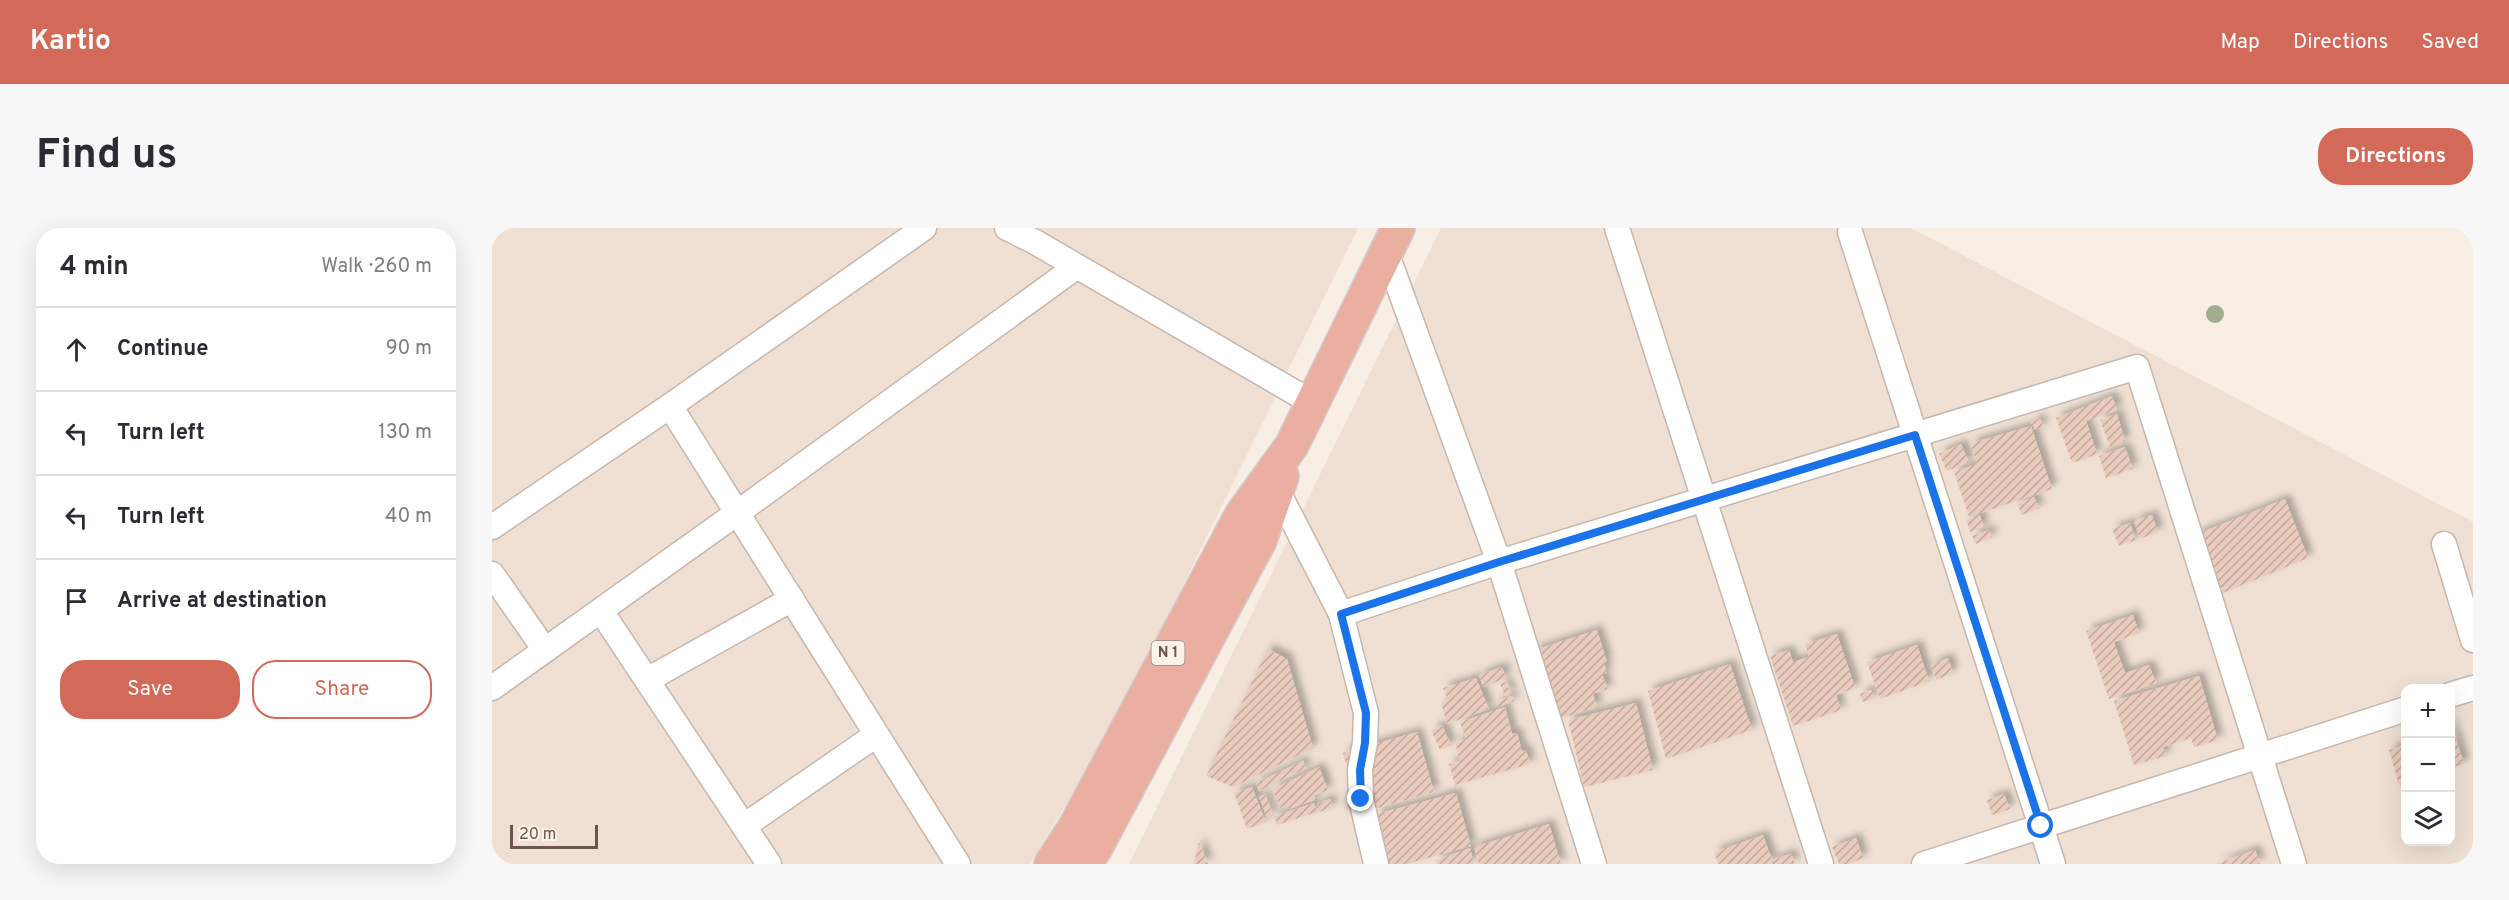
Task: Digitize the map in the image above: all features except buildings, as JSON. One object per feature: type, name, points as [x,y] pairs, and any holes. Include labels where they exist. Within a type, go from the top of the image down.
[{"type":"highway","name":"N 1","points":[[1084,864],[1101,838],[1260,540],[1274,483],[1392,240]]},
{"type":"highway","name":"N 1","points":[[1051,864],[1075,827],[1242,514],[1274,483]]},
{"type":"street","points":[[492,527],[670,406],[924,228]]},
{"type":"street","points":[[1007,228],[1039,235],[1076,267],[1313,403]]},
{"type":"street","points":[[1617,228],[1821,864]]},
{"type":"street","points":[[1850,232],[2053,864]]},
{"type":"street","points":[[1392,240],[1499,562],[1594,864]]},
{"type":"street","points":[[492,688],[1076,267]]},
{"type":"street","points":[[1341,614],[1499,562],[2137,367],[2294,864]]},
{"type":"street","points":[[670,406],[958,864]]},
{"type":"street","points":[[1274,483],[1341,614],[1366,713],[1365,743],[1360,770],[1361,799],[1376,864]]},
{"type":"street","points":[[2444,543],[2473,640]]},
{"type":"street","points":[[492,574],[545,650]]},
{"type":"street","points":[[647,680],[792,599]]},
{"type":"street","points":[[600,611],[769,864]]},
{"type":"street","points":[[2455,694],[2473,688]]},
{"type":"street","points":[[1924,864],[2401,712]]},
{"type":"street","points":[[744,826],[876,735]]},
{"type":"shaded area","points":[[492,228],[1358,228],[1115,724],[1030,864],[492,864]]},
{"type":"shaded area","points":[[1441,228],[1911,228],[2473,522],[2473,864],[1129,864]]},
{"type":"route","points":[[1361,799],[1360,770],[1365,743],[1366,713],[1341,614],[1499,562],[1915,435],[2041,826]]}]
